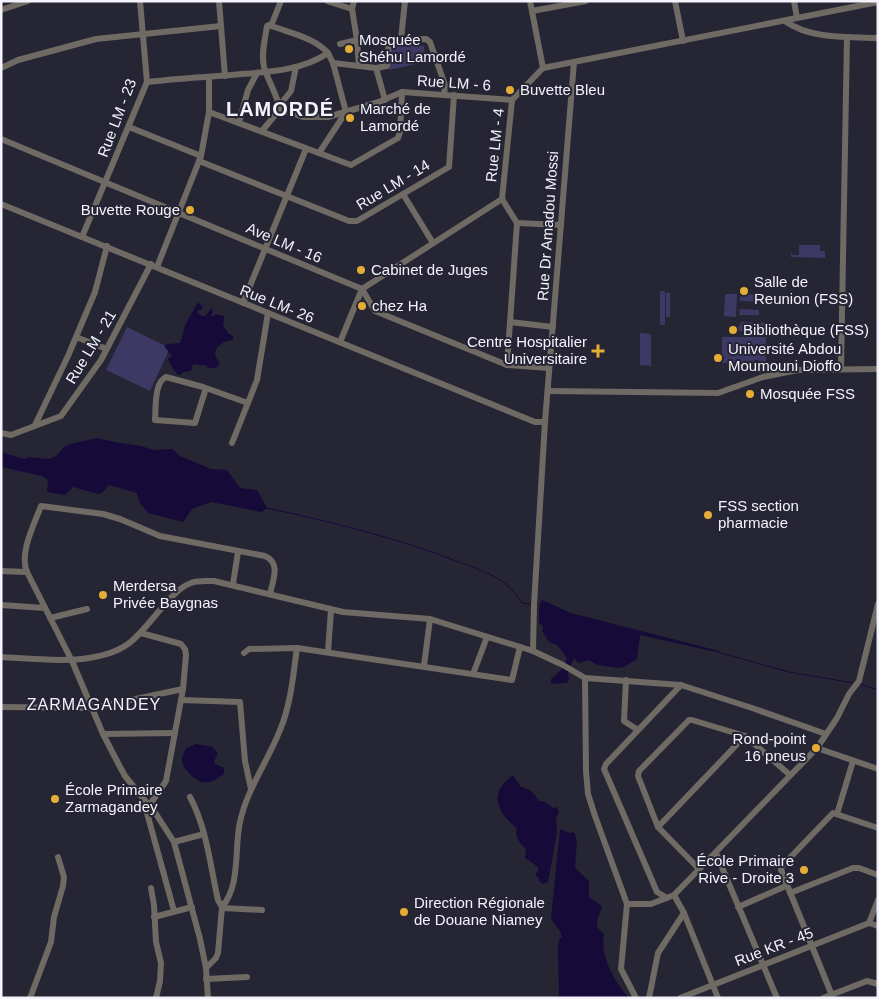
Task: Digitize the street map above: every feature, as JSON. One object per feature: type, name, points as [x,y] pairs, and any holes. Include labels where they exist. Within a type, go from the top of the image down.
[{"type":"street","points":[[1,10],[28,1]]},
{"type":"street","name":"Rue LM - 23","points":[[82,237],[146,82],[140,1]]},
{"type":"street","points":[[219,1],[225,76]]},
{"type":"street","points":[[279,108],[264,66],[264,48],[267,26],[271,26],[281,1]]},
{"type":"street","points":[[327,1],[352,9]]},
{"type":"street","points":[[354,1],[352,9],[357,40],[358,66]]},
{"type":"street","points":[[401,38],[405,1]]},
{"type":"street","points":[[530,1],[543,68],[878,2]]},
{"type":"street","points":[[532,11],[586,1]]},
{"type":"street","points":[[675,1],[683,41]]},
{"type":"street","points":[[794,1],[797,18]]},
{"type":"street","points":[[785,21],[793,27],[806,32],[847,37],[878,38]]},
{"type":"street","points":[[1,68],[18,60],[106,37],[221,26]]},
{"type":"street","points":[[271,26],[318,44],[328,53],[333,63],[346,112],[319,153]]},
{"type":"street","points":[[841,369],[847,37]]},
{"type":"street","points":[[340,44],[357,40],[401,38],[428,40],[445,85],[444,95]]},
{"type":"street","points":[[333,63],[376,68],[386,66],[389,39]]},
{"type":"street","points":[[146,82],[266,72],[296,67],[317,60],[328,53]]},
{"type":"street","name":"Rue Dr Amadou Mossi","points":[[533,651],[534,603],[545,422],[574,62]]},
{"type":"street","points":[[262,131],[291,91],[296,67]]},
{"type":"street","points":[[376,68],[386,100]]},
{"type":"street","name":"Rue LM - 4","points":[[362,289],[502,199],[512,100],[543,68]]},
{"type":"street","points":[[239,122],[247,92],[257,73]]},
{"type":"street","name":"Rue LM - 21","points":[[1,433],[12,435],[61,416],[94,371],[107,349],[154,266],[179,213],[200,159],[208,112],[209,77]]},
{"type":"street","points":[[208,112],[351,165],[398,138],[402,92]]},
{"type":"street","name":"Rue LM - 6","points":[[279,108],[304,117],[328,116],[386,100],[402,92],[512,100]]},
{"type":"street","name":"Rue LM - 14","points":[[129,127],[287,196],[355,222],[449,167],[454,95]]},
{"type":"street","name":"Ave LM - 16","points":[[1,139],[362,289]]},
{"type":"street","points":[[243,304],[306,149]]},
{"type":"street","points":[[403,194],[433,243]]},
{"type":"street","points":[[502,199],[517,223],[507,365]]},
{"type":"street","name":"Rue LM- 26","points":[[1,204],[535,422],[545,422]]},
{"type":"street","points":[[517,223],[561,225]]},
{"type":"street","points":[[35,425],[95,292],[107,246]]},
{"type":"street","points":[[340,342],[362,289]]},
{"type":"street","points":[[362,289],[375,311],[507,365],[549,368]]},
{"type":"street","points":[[232,444],[258,374],[268,313]]},
{"type":"street","points":[[510,322],[553,327]]},
{"type":"street","points":[[76,337],[107,349]]},
{"type":"street","points":[[548,391],[718,393],[752,381],[802,369],[878,369]]},
{"type":"street","points":[[206,388],[195,424],[155,420],[158,391],[163,378],[168,377],[206,388],[248,403]]},
{"type":"street","points":[[208,998],[206,968],[174,842],[125,776],[103,734],[72,660],[27,572],[24,555],[41,506],[103,514],[160,536],[265,556],[273,561],[274,572],[270,594]]},
{"type":"street","points":[[233,584],[238,552]]},
{"type":"street","points":[[1,571],[27,572]]},
{"type":"street","points":[[1,657],[72,660],[113,651],[128,644],[141,633],[158,612],[183,587],[202,581],[233,584],[331,610],[430,619],[533,651],[585,678],[680,685],[826,734]]},
{"type":"street","points":[[627,904],[651,904],[671,897],[817,748],[837,718],[849,694],[859,681],[878,604]]},
{"type":"street","points":[[1,606],[45,608]]},
{"type":"street","points":[[50,618],[87,609]]},
{"type":"street","points":[[328,652],[331,610]]},
{"type":"street","points":[[424,666],[430,619]]},
{"type":"street","points":[[141,633],[181,644],[186,655],[183,689],[165,783],[149,806],[147,813],[174,911]]},
{"type":"street","points":[[473,674],[487,637]]},
{"type":"street","points":[[244,652],[249,649],[297,648],[512,680],[520,647]]},
{"type":"street","points":[[222,908],[227,902],[232,888],[240,821],[251,789],[280,730],[291,697],[297,648]]},
{"type":"street","points":[[585,678],[588,794],[627,904],[621,969],[636,998]]},
{"type":"street","points":[[626,680],[624,720],[638,730]]},
{"type":"street","points":[[680,685],[606,764],[604,770],[657,892],[671,897],[684,913],[718,998]]},
{"type":"street","points":[[1,707],[93,708],[183,689]]},
{"type":"street","points":[[181,700],[240,702],[245,761],[251,789]]},
{"type":"street","points":[[699,869],[658,827],[638,776],[639,771],[691,720],[745,736],[790,775]]},
{"type":"street","points":[[103,734],[174,733]]},
{"type":"street","points":[[658,827],[745,736]]},
{"type":"street","points":[[817,748],[878,769]]},
{"type":"street","points":[[837,814],[853,761]]},
{"type":"street","points":[[190,797],[199,816],[218,900],[222,908],[218,953],[216,958],[206,968]]},
{"type":"street","points":[[832,996],[786,886],[781,872],[782,866],[833,813],[878,828]]},
{"type":"street","points":[[174,842],[204,834]]},
{"type":"street","points":[[716,853],[777,998]]},
{"type":"street","points":[[30,998],[51,942],[53,923],[63,886],[64,877],[58,857]]},
{"type":"street","points":[[790,893],[853,868],[859,868],[878,875]]},
{"type":"street","points":[[738,907],[786,886]]},
{"type":"street","points":[[151,888],[156,942],[161,963],[160,981],[156,998]]},
{"type":"street","points":[[878,900],[869,923],[878,926]]},
{"type":"street","points":[[154,917],[192,907]]},
{"type":"street","points":[[222,908],[262,910]]},
{"type":"street","points":[[648,998],[658,953],[684,913]]},
{"type":"street","name":"Rue KR - 45","points":[[680,998],[869,923]]},
{"type":"street","points":[[206,978],[247,977]]},
{"type":"street","points":[[823,998],[832,996],[867,980],[878,984]]},
{"type":"shaded area","points":[[390,42],[424,46],[425,62],[389,70]]},
{"type":"shaded area","points":[[799,245],[820,245],[820,251],[825,251],[825,258],[791,257],[791,252],[792,255],[799,255]]},
{"type":"shaded area","points":[[660,291],[665,291],[665,325],[660,325]]},
{"type":"shaded area","points":[[666,293],[670,293],[670,317],[666,317]]},
{"type":"shaded area","points":[[725,294],[737,294],[736,317],[724,316]]},
{"type":"shaded area","points":[[741,294],[767,295],[767,302],[739,301]]},
{"type":"shaded area","points":[[198,302],[203,308],[197,312],[200,315],[205,316],[212,308],[211,316],[215,316],[215,314],[224,316],[223,325],[229,334],[233,336],[233,340],[218,346],[215,355],[220,364],[215,368],[193,364],[191,371],[178,375],[168,359],[172,356],[164,346],[180,343],[185,327]]},
{"type":"shaded area","points":[[740,309],[759,310],[759,315],[739,315]]},
{"type":"shaded area","points":[[741,322],[768,323],[768,332],[737,331],[737,327],[740,326]]},
{"type":"shaded area","points":[[127,327],[170,348],[150,391],[106,370]]},
{"type":"shaded area","points":[[640,333],[651,334],[651,364],[653,366],[640,365]]},
{"type":"shaded area","points":[[722,337],[766,337],[766,363],[759,363],[759,360],[755,360],[755,363],[722,363]]},
{"type":"shaded area","points":[[97,438],[154,450],[172,449],[180,456],[211,469],[227,470],[240,488],[257,490],[267,508],[262,512],[211,502],[192,509],[183,522],[148,513],[140,503],[137,493],[109,485],[102,493],[98,494],[73,487],[65,495],[47,492],[48,480],[42,476],[1,467],[1,452],[24,459],[29,457],[49,459],[56,456],[63,448],[70,444]]},
{"type":"shaded area","points":[[542,600],[571,613],[721,653],[640,635],[637,659],[624,667],[598,665],[588,660],[578,663],[574,658],[568,672],[569,679],[567,683],[551,684],[551,679],[562,669],[567,658],[557,645],[549,642],[542,631],[543,626],[539,623],[539,611]]},
{"type":"shaded area","points":[[196,744],[213,747],[218,754],[214,761],[215,764],[224,768],[224,774],[210,782],[202,782],[184,767],[182,756],[186,748]]},
{"type":"shaded area","points":[[513,775],[521,787],[529,790],[539,801],[545,802],[553,808],[557,807],[559,812],[556,818],[557,833],[548,882],[543,884],[535,875],[538,867],[525,858],[526,849],[517,838],[517,829],[504,816],[498,802],[501,788]]},
{"type":"shaded area","points":[[560,829],[570,833],[574,832],[577,841],[575,868],[589,881],[589,897],[602,906],[597,924],[604,934],[603,943],[606,960],[613,976],[629,998],[559,997],[558,947],[559,939],[562,937],[551,918]]},
{"type":"waterway","points":[[267,508],[364,531],[436,553],[478,569],[502,581],[522,603],[531,604]]},
{"type":"waterway","points":[[721,653],[789,672],[854,683]]},
{"type":"waterway","points":[[861,684],[878,690]]},
{"type":"place","name":"Mosquée Shéhu Lamordé","points":[[349,49]]},
{"type":"place","name":"Buvette Bleu","points":[[510,90]]},
{"type":"place","name":"Marché de Lamordé","points":[[350,118]]},
{"type":"place","name":"Buvette Rouge","points":[[190,210]]},
{"type":"place","name":"Cabinet de Juges","points":[[361,270]]},
{"type":"place","name":"Salle de Reunion (FSS)","points":[[744,291]]},
{"type":"place","name":"chez Ha","points":[[362,306]]},
{"type":"place","name":"Bibliothèque (FSS)","points":[[733,330]]},
{"type":"place","name":"Centre Hospitalier Universitaire","points":[[598,351]]},
{"type":"place","name":"Université Abdou Moumouni Dioffo","points":[[718,358]]},
{"type":"place","name":"Mosquée FSS","points":[[750,394]]},
{"type":"place","name":"FSS section pharmacie","points":[[708,515]]},
{"type":"place","name":"Merdersa Privée Baygnas","points":[[103,595]]},
{"type":"place","name":"Rond-point 16 pneus","points":[[816,748]]},
{"type":"place","name":"École Primaire Zarmagandey","points":[[55,799]]},
{"type":"place","name":"École Primaire Rive - Droite 3","points":[[804,870]]},
{"type":"place","name":"Direction Régionale de Douane Niamey","points":[[404,912]]},
{"type":"district","name":"LAMORDÉ","points":[[280,109]]},
{"type":"district","name":"ZARMAGANDEY","points":[[94,704]]}]
